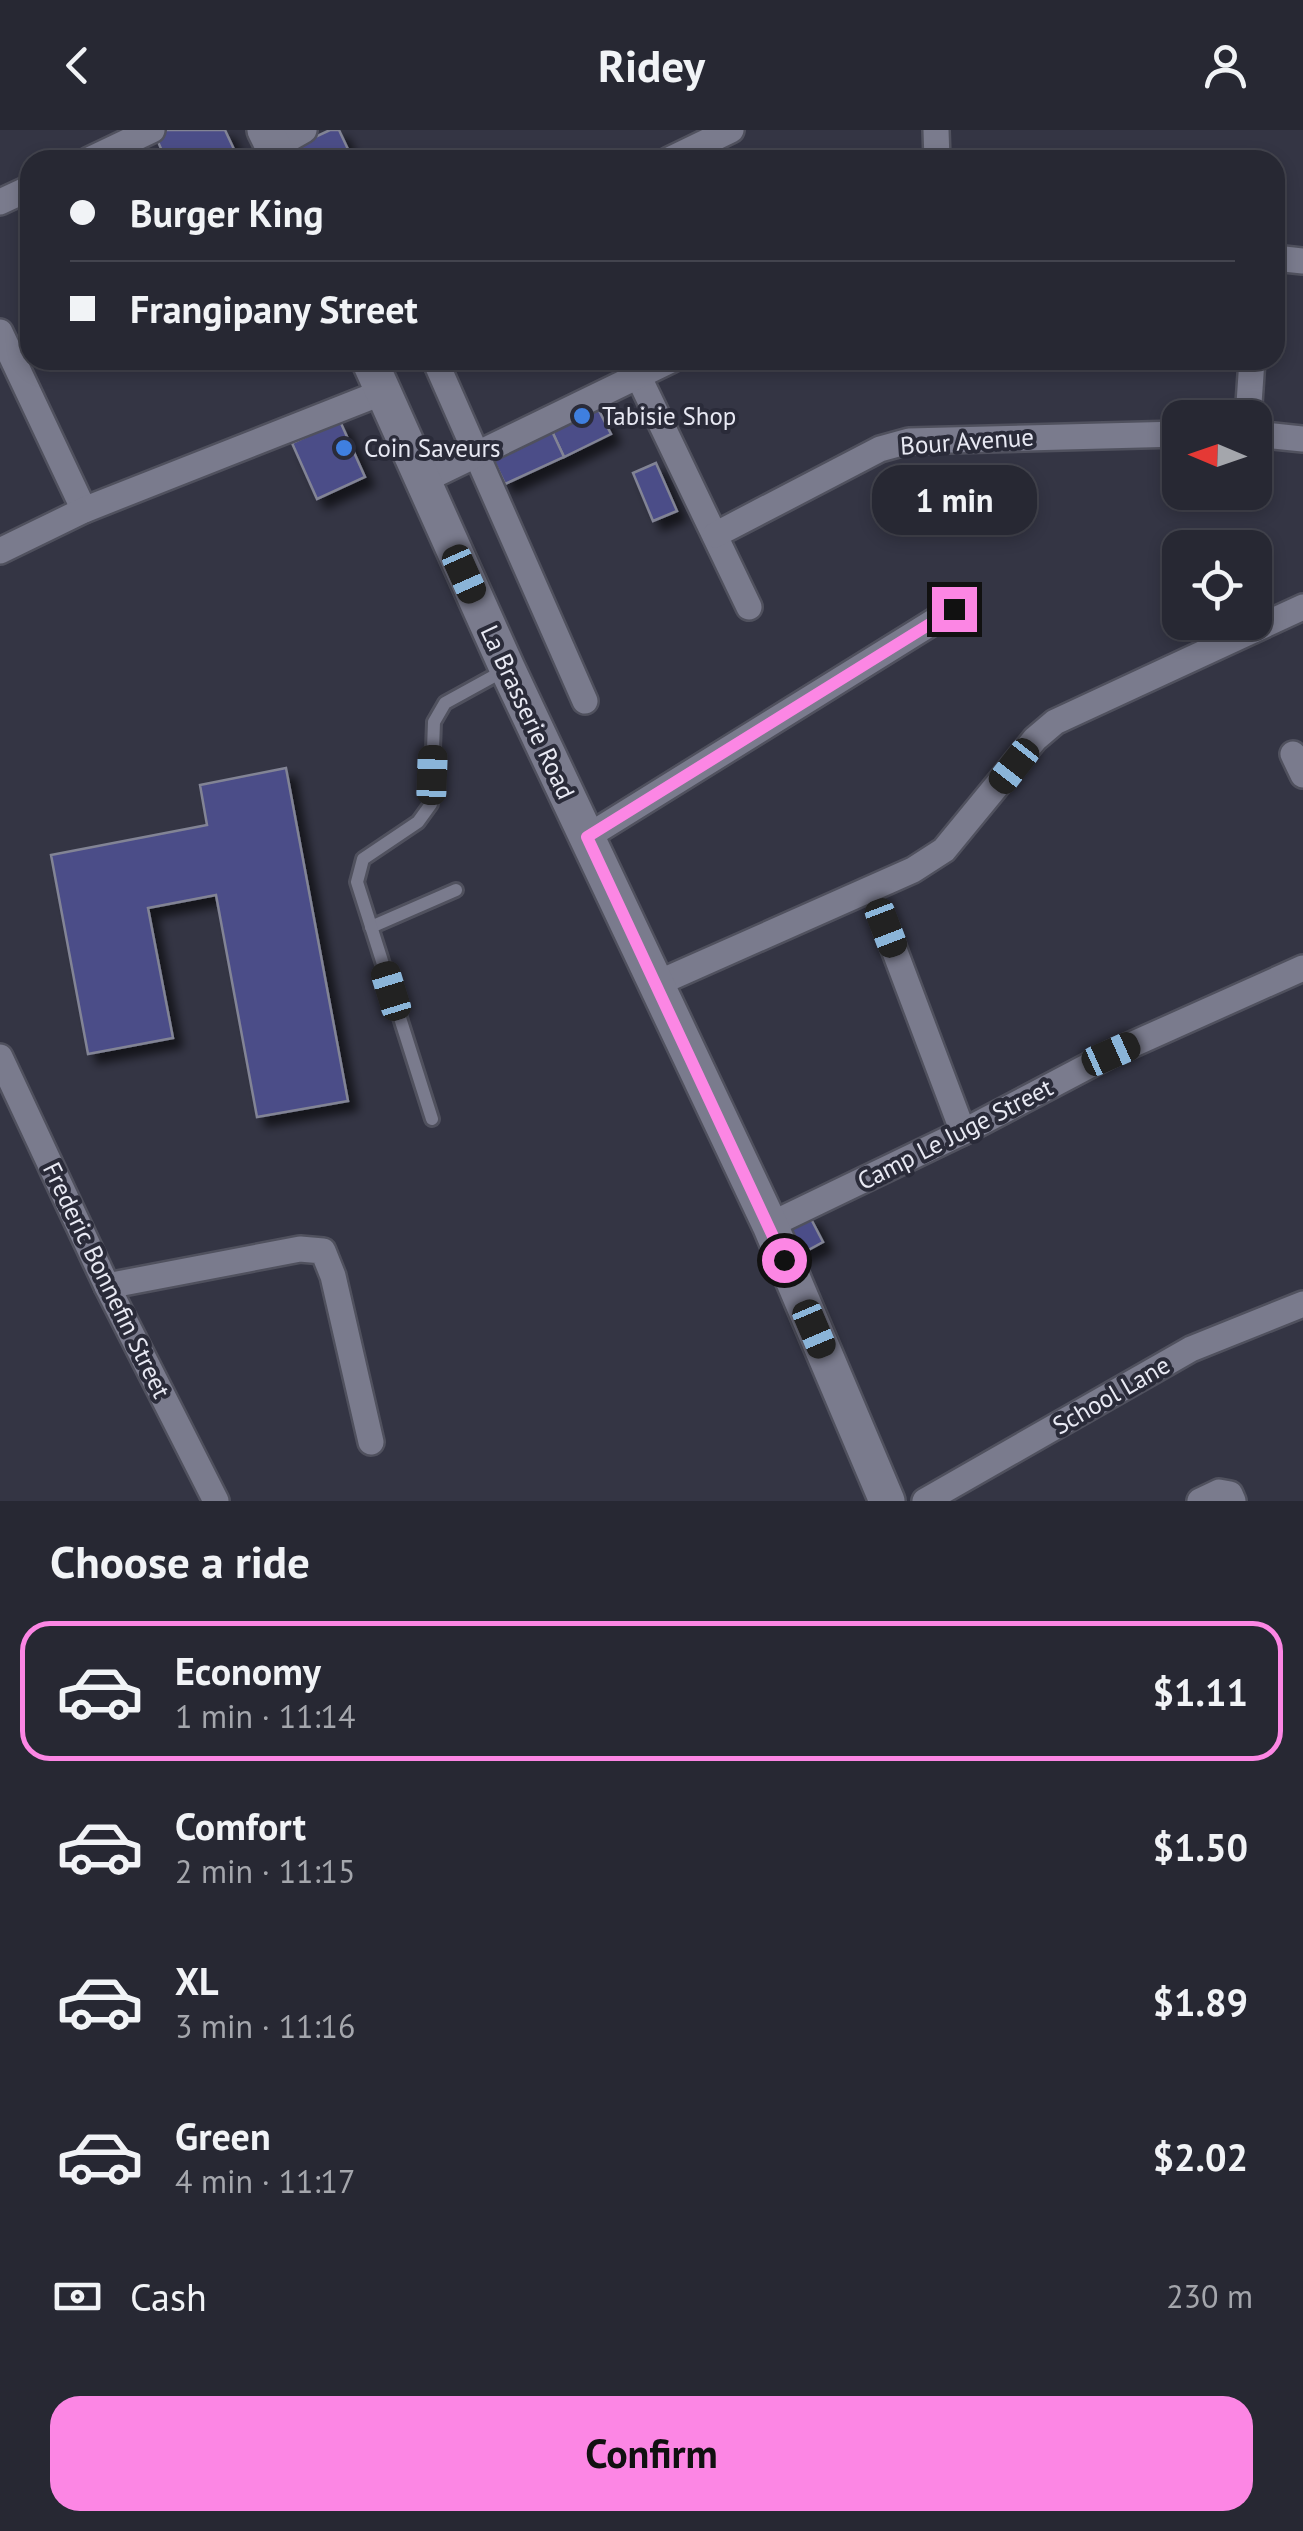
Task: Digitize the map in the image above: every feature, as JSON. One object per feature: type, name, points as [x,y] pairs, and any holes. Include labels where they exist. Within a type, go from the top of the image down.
[{"type":"main road","name":"La Brasserie Road","points":[[376,376],[507,668],[770,1226],[887,1501]]},
{"type":"street","points":[[110,150],[152,130]]},
{"type":"street","points":[[690,150],[731,130]]},
{"type":"street","points":[[0,332],[84,510]]},
{"type":"street","points":[[439,370],[585,701]]},
{"type":"street","points":[[422,481],[478,455],[630,370]]},
{"type":"street","points":[[635,370],[749,606]]},
{"type":"street","points":[[1249,400],[1251,370]]},
{"type":"street","points":[[0,551],[376,376]]},
{"type":"street","name":"Bour Avenue","points":[[715,535],[880,449],[909,441],[1162,434]]},
{"type":"street","points":[[1272,436],[1303,439]]},
{"type":"street","points":[[656,984],[913,870],[944,850],[1035,739],[1055,722],[1303,606]]},
{"type":"street","points":[[587,837],[954,609]]},
{"type":"street","points":[[886,928],[963,1132]]},
{"type":"street","name":"Camp Le Juge Street","points":[[770,1226],[1111,1054],[1303,968]]},
{"type":"street","name":"Frederic Bonnefin Street","points":[[0,1057],[10,1104],[108,1286],[216,1501]]},
{"type":"street","points":[[108,1286],[300,1249],[323,1250],[371,1442]]},
{"type":"street","name":"School Lane","points":[[926,1501],[1191,1349],[1303,1304]]},
{"type":"street","points":[[1200,1501],[1219,1492],[1230,1494],[1233,1501]]},
{"type":"lane","points":[[432,1119],[357,882],[363,859],[418,822],[431,804],[434,722],[445,703],[507,668]]},
{"type":"lane","points":[[371,927],[456,890]]},
{"type":"building","points":[[166,130],[225,130],[234,150],[162,150],[155,135]]},
{"type":"building","points":[[330,130],[339,130],[348,150],[289,150]]},
{"type":"building","points":[[595,403],[611,434],[564,457],[550,427]]},
{"type":"building","points":[[340,421],[365,477],[317,499],[292,443]]},
{"type":"building","points":[[550,427],[564,457],[505,484],[492,457]]},
{"type":"building","points":[[656,463],[677,511],[653,521],[633,473]]},
{"type":"building","points":[[286,768],[348,1101],[257,1117],[216,895],[148,908],[173,1038],[88,1054],[51,855],[207,825],[200,785]]},
{"type":"building","points":[[809,1215],[823,1242],[788,1261],[773,1233]]},
{"type":"place","name":"Tabisie Shop","points":[[582,416]]},
{"type":"place","name":"Coin Saveurs","points":[[344,448]]},
{"type":"route","points":[[784,1260],[587,837],[954,609]]}]
